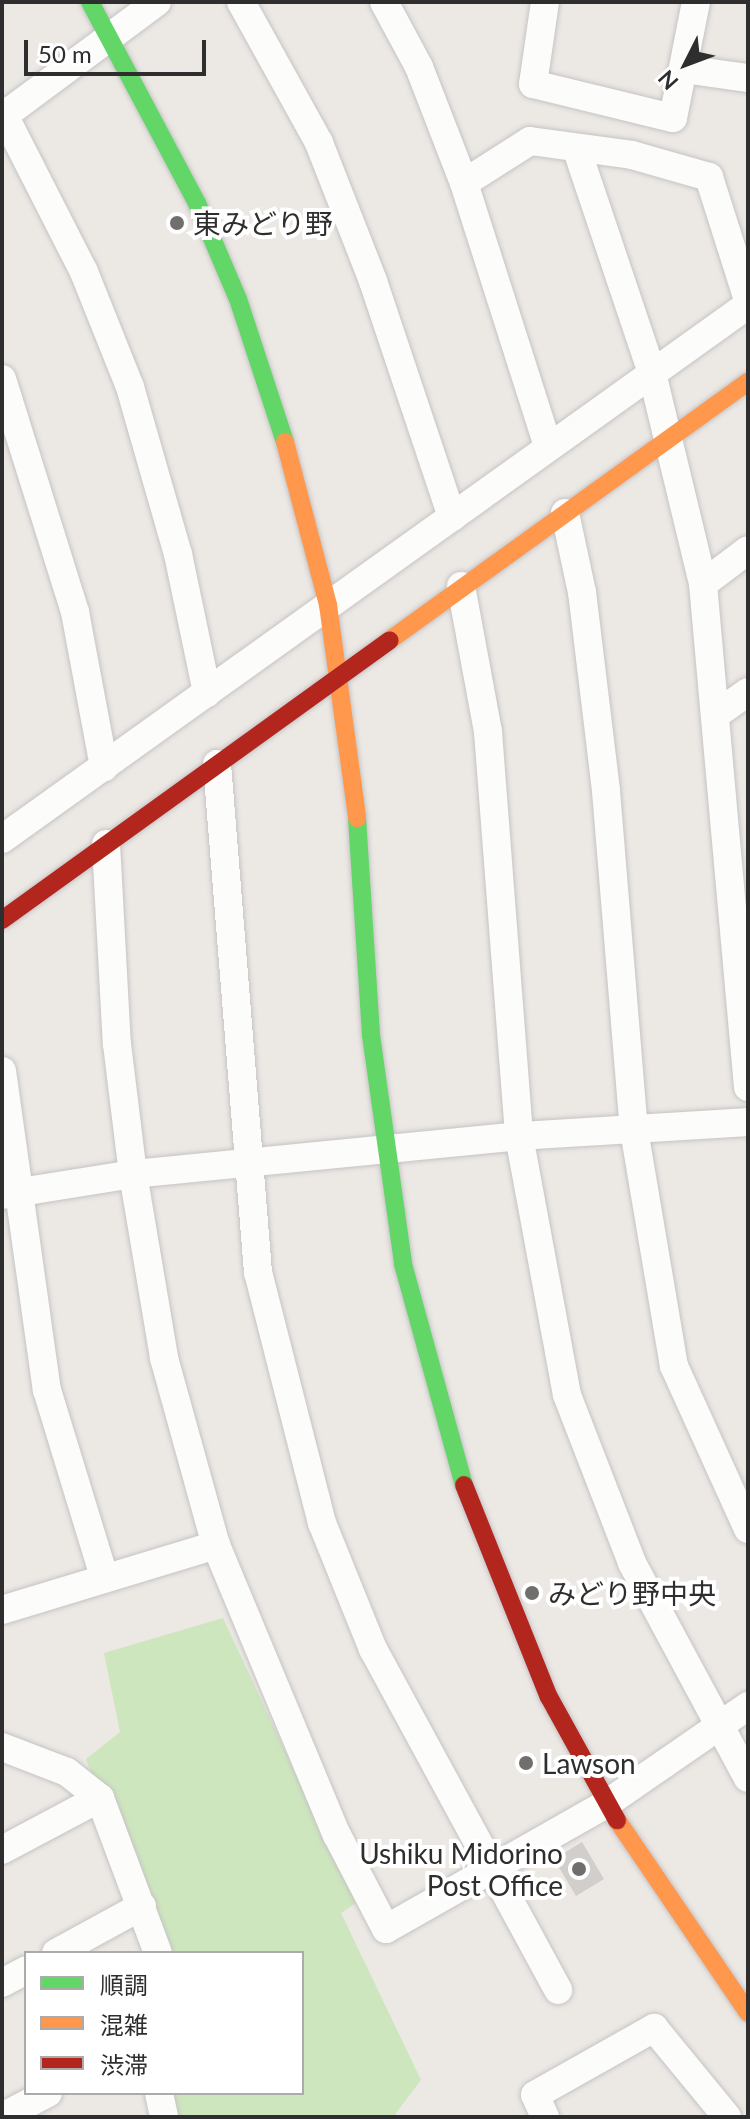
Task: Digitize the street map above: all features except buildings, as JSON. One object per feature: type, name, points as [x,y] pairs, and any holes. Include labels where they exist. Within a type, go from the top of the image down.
[{"type":"street","points":[[90,2],[112,36],[197,203],[238,299],[301,490],[328,605],[354,774],[386,1153],[427,1370],[457,1468],[549,1697],[606,1804],[748,2013]]},
{"type":"street","points":[[157,2],[3,114],[84,272],[130,387],[178,554],[207,693]]},
{"type":"street","points":[[241,2],[319,143],[378,295],[452,517]]},
{"type":"street","points":[[384,2],[419,67],[464,183],[548,446]]},
{"type":"street","points":[[545,2],[533,84],[673,118],[696,2]]},
{"type":"street","points":[[683,69],[748,78]]},
{"type":"street","points":[[2,839],[748,303],[709,177],[632,155],[577,150],[530,141],[464,183]]},
{"type":"street","points":[[577,150],[652,373],[703,584],[718,713],[739,842],[748,1087]]},
{"type":"street","points":[[2,379],[67,583],[104,767]]},
{"type":"street","points":[[2,920],[461,586],[748,382]]},
{"type":"street","points":[[565,513],[582,592],[606,791],[634,1130],[674,1366],[748,1529]]},
{"type":"street","points":[[703,584],[748,550]]},
{"type":"street","points":[[461,586],[488,732],[519,1136],[567,1395],[632,1563],[716,1728],[748,1778]]},
{"type":"street","points":[[718,713],[748,692]]},
{"type":"street","points":[[217,764],[258,1272],[322,1523],[373,1649],[558,1990]]},
{"type":"street","points":[[106,844],[117,1044],[133,1174],[164,1358],[216,1545],[337,1835],[386,1929],[606,1804],[748,1706]]},
{"type":"street","points":[[2,1071],[8,1191],[47,1390],[104,1577]]},
{"type":"street","points":[[8,1191],[133,1174],[386,1153],[519,1136],[748,1122]]},
{"type":"street","points":[[2,1610],[216,1545]]},
{"type":"street","points":[[2,1747],[67,1772],[100,1798],[157,1951]]},
{"type":"street","points":[[2,1850],[100,1798]]},
{"type":"street","points":[[60,1951],[142,1906]]},
{"type":"street","points":[[2,1983],[24,1971]]},
{"type":"street","points":[[545,2117],[535,2095],[654,2028],[727,2117]]},
{"type":"street","points":[[2,2117],[44,2095]]},
{"type":"street","points":[[159,2095],[164,2117]]},
{"type":"green space","points":[[223,1618],[356,1903],[341,1913],[421,2080],[393,2117],[173,2117],[173,2095],[304,2095],[304,1951],[155,1951],[86,1759],[120,1732],[104,1653]]},
{"type":"traffic: fast","points":[[90,2],[197,203],[238,299],[285,442]]},
{"type":"traffic: fast","points":[[357,818],[371,1035],[403,1264],[464,1485]]},
{"type":"traffic: slow","points":[[390,640],[748,382]]},
{"type":"traffic: slow","points":[[285,442],[328,605],[357,818]]},
{"type":"traffic: slow","points":[[617,1820],[748,2013]]},
{"type":"traffic: jam","points":[[2,920],[390,640]]},
{"type":"traffic: jam","points":[[464,1485],[549,1697],[617,1820]]},
{"type":"place","name":"東みどり野","points":[[177,223]]},
{"type":"place","name":"みどり野中央","points":[[532,1593]]},
{"type":"place","name":"Lawson","points":[[526,1763]]},
{"type":"place","name":"Ushiku Midorino Post Office","points":[[579,1869]]}]
